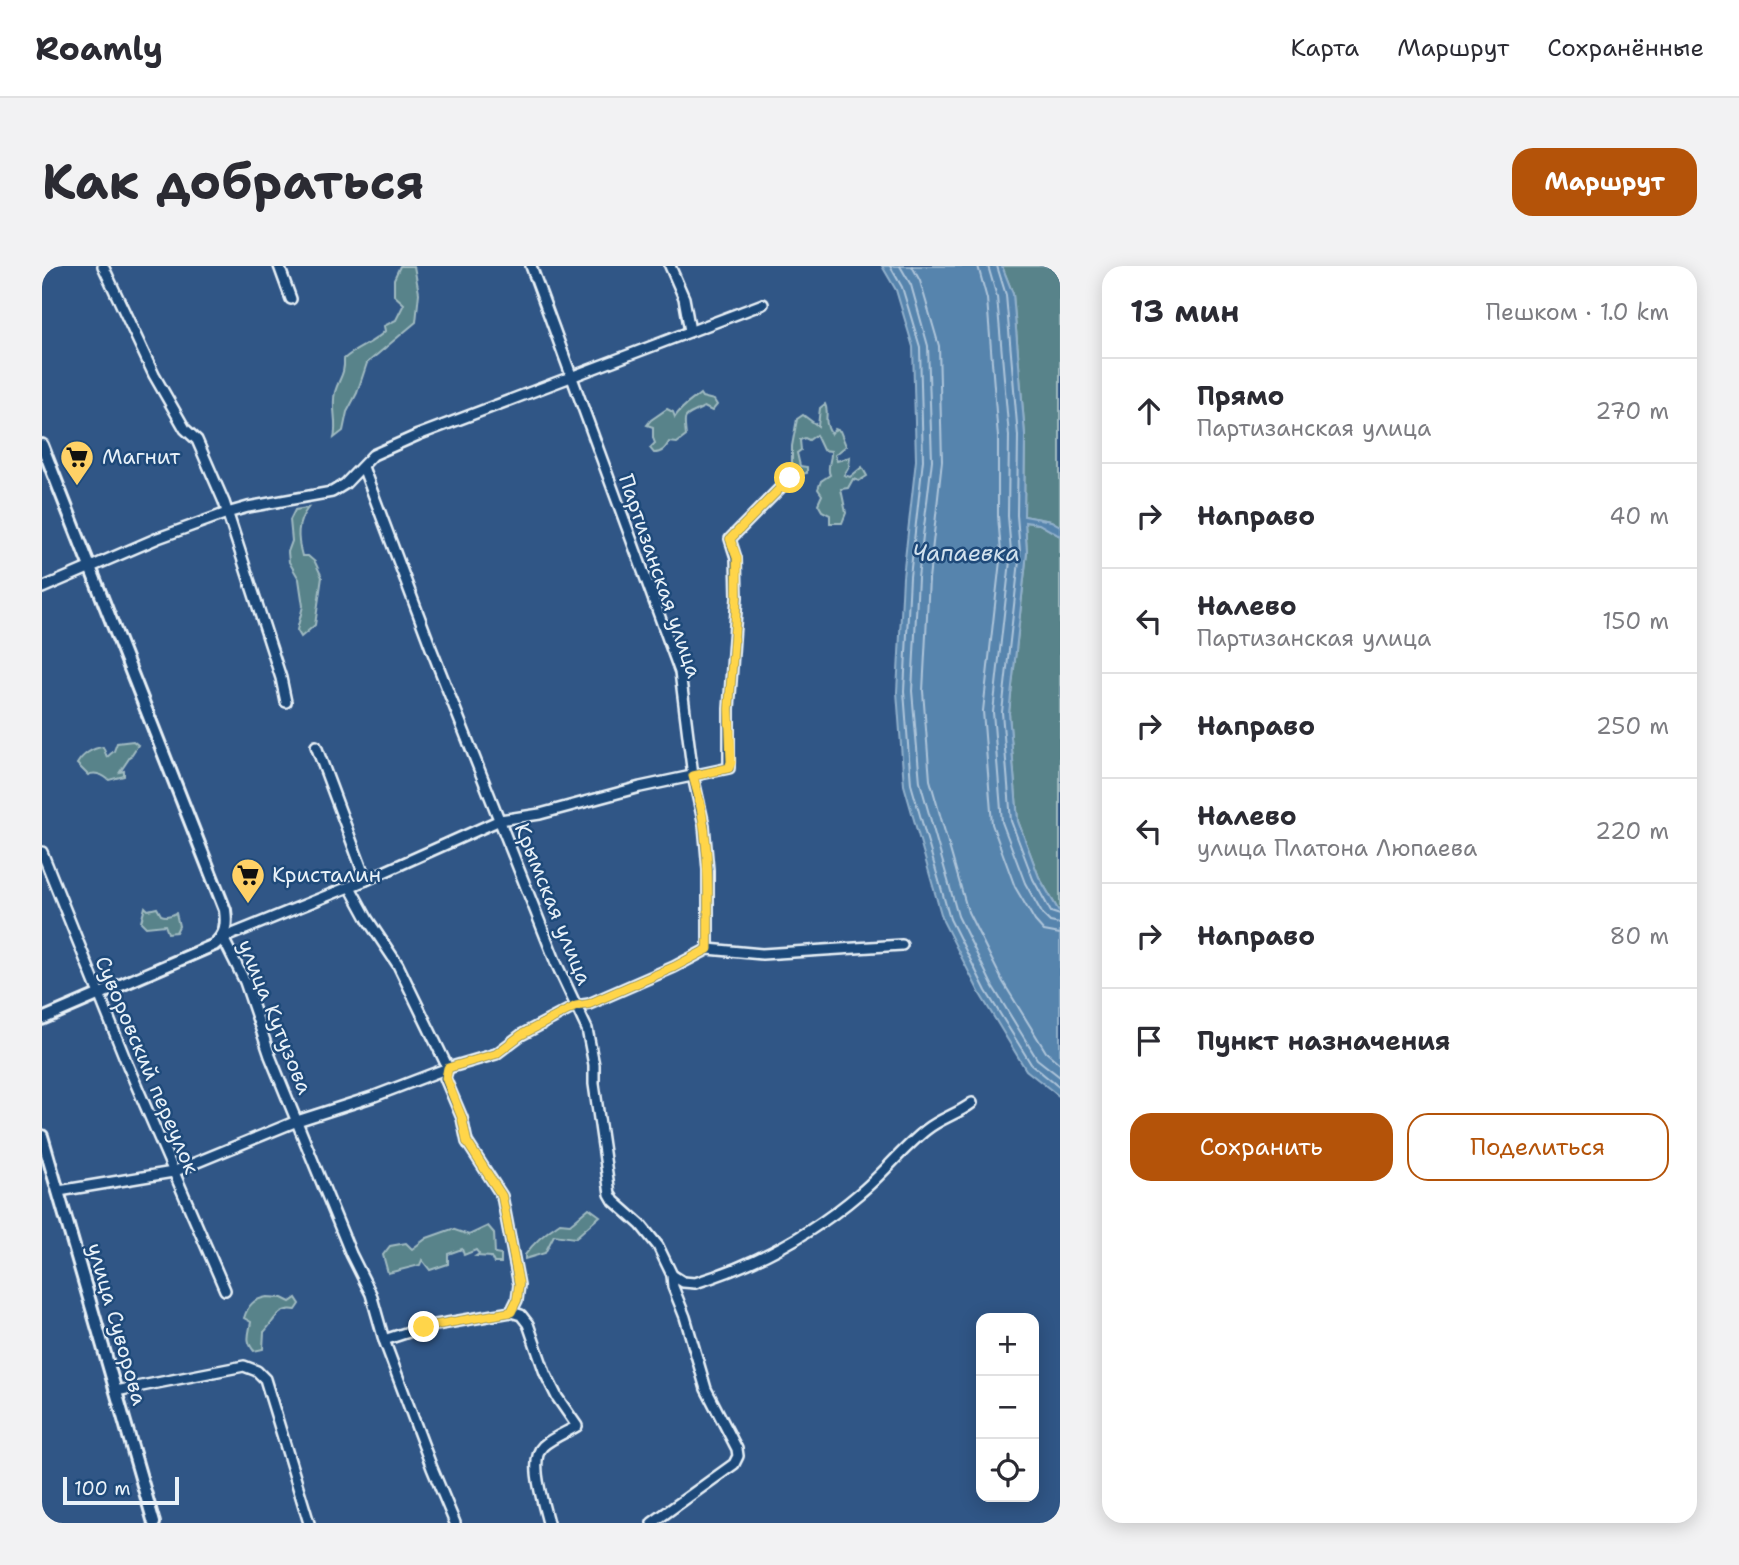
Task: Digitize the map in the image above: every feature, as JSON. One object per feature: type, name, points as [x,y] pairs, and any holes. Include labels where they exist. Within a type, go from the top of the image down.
[{"type":"street","points":[[103,266],[153,374],[185,429],[197,440],[227,513],[277,666],[286,702]]},
{"type":"street","points":[[279,266],[291,299]]},
{"type":"street","name":"Партизанская улица","points":[[531,266],[680,672],[693,776],[704,825],[708,870],[708,949]]},
{"type":"street","points":[[670,266],[684,298],[690,331]]},
{"type":"street","points":[[42,588],[76,575],[90,566],[227,513],[332,492],[345,484],[373,455],[418,435],[572,379],[763,304]]},
{"type":"street","name":"улица Кутузова","points":[[42,445],[225,910],[227,924],[223,938],[245,982],[270,1056],[351,1254],[371,1294],[384,1340],[432,1468],[456,1523]]},
{"type":"street","name":"Крымская улица","points":[[363,467],[431,648],[556,963],[587,1029],[610,1194],[651,1236],[672,1275],[673,1287],[685,1317],[706,1390],[737,1449],[738,1456],[734,1464],[652,1523]]},
{"type":"street","name":"Партизанская улица","points":[[693,776],[729,768],[729,709],[737,597],[737,558],[730,539],[790,478]]},
{"type":"street","points":[[316,746],[366,880]]},
{"type":"street","points":[[42,1019],[214,946],[223,938],[350,887],[500,820],[540,814],[693,776]]},
{"type":"street","name":"Суворовский переулок","points":[[42,852],[128,1066],[225,1290]]},
{"type":"street","points":[[350,887],[398,965],[448,1068],[446,1078],[462,1118],[467,1142],[502,1196],[519,1284],[517,1300],[511,1312]]},
{"type":"street","points":[[59,1191],[173,1172],[297,1121],[496,1054],[521,1035],[576,1006],[589,1004],[708,949],[762,954],[902,945]]},
{"type":"street","points":[[672,1275],[683,1282],[695,1283],[776,1251],[861,1192],[937,1121],[963,1110],[972,1103]]},
{"type":"street","name":"улица Суворова","points":[[42,1136],[47,1169],[59,1191],[154,1523]]},
{"type":"street","points":[[384,1340],[424,1327],[511,1312],[522,1315],[528,1324],[545,1373],[577,1426],[543,1446],[539,1452],[538,1478],[548,1523]]},
{"type":"street","points":[[116,1391],[244,1366],[257,1371],[265,1379],[309,1523]]},
{"type":"green space","points":[[400,266],[414,266],[419,293],[416,322],[367,363],[347,412],[343,431],[334,438],[334,398],[343,373],[344,359],[375,339],[385,331],[384,326],[396,320],[404,304],[394,295],[394,279]]},
{"type":"green space","points":[[1002,266],[1060,266],[1060,526],[1051,521],[1024,516],[1025,435],[1013,294]]},
{"type":"green space","points":[[700,394],[714,400],[717,405],[712,411],[704,407],[686,417],[686,436],[677,443],[669,442],[663,450],[654,453],[650,448],[655,443],[653,427],[647,425],[667,409],[673,412],[675,417]]},
{"type":"green space","points":[[825,404],[828,429],[831,434],[835,429],[840,431],[846,446],[835,455],[837,461],[850,457],[849,467],[844,475],[850,477],[862,467],[867,476],[859,481],[853,479],[848,488],[841,489],[846,513],[842,523],[830,523],[830,515],[822,511],[818,504],[822,495],[818,489],[821,481],[830,475],[831,451],[823,450],[816,435],[809,440],[800,440],[801,450],[797,453],[800,466],[807,467],[807,473],[795,475],[792,471],[792,446],[797,419],[803,415],[818,426],[820,408]]},
{"type":"green space","points":[[308,508],[300,525],[300,549],[302,556],[308,556],[315,562],[322,577],[315,625],[301,637],[297,630],[303,606],[299,579],[289,562],[288,552],[292,541],[290,520],[295,510]]},
{"type":"green space","points":[[1025,522],[1039,524],[1060,536],[1060,913],[1039,877],[1018,821],[1009,713],[1027,552]]},
{"type":"green space","points":[[133,741],[138,745],[120,772],[124,771],[124,776],[109,780],[99,774],[88,775],[77,764],[95,749],[103,747],[107,757],[114,751],[117,743]]},
{"type":"green space","points":[[145,907],[148,910],[157,908],[163,916],[176,913],[179,926],[176,932],[168,933],[165,925],[146,927],[141,922]]},
{"type":"green space","points":[[589,1208],[600,1216],[575,1238],[554,1235],[545,1253],[525,1259],[529,1250],[545,1234],[560,1223],[570,1224]]},
{"type":"green space","points":[[488,1226],[494,1233],[495,1254],[501,1255],[501,1263],[494,1263],[491,1257],[476,1256],[479,1254],[476,1250],[464,1255],[462,1249],[448,1254],[448,1264],[430,1270],[422,1260],[420,1265],[388,1273],[383,1255],[390,1246],[406,1243],[412,1249],[427,1238],[452,1229],[469,1235]]},
{"type":"green space","points":[[267,1297],[282,1298],[290,1302],[296,1298],[300,1304],[296,1310],[285,1310],[277,1316],[264,1332],[263,1349],[254,1351],[249,1340],[251,1322],[244,1318],[252,1303]]},
{"type":"water","name":"Чапаевка","points":[[882,266],[1002,266],[1013,294],[1025,435],[1024,516],[1051,521],[1060,526],[1060,536],[1039,524],[1025,522],[1027,552],[1009,713],[1018,821],[1039,877],[1060,913],[1060,1097],[1026,1070],[980,994],[943,921],[904,785],[897,692],[903,577],[916,460],[913,347],[896,290]]},
{"type":"place","name":"Магнит","points":[[77,487]]},
{"type":"place","name":"Кристалин","points":[[248,905]]},
{"type":"route","points":[[424,1327],[511,1312],[517,1300],[519,1284],[502,1196],[467,1142],[462,1118],[446,1078],[448,1068],[496,1054],[521,1035],[576,1006],[589,1004],[708,949],[708,870],[704,825],[693,776],[729,768],[731,762],[729,709],[735,645],[737,558],[730,539],[790,478]]}]
